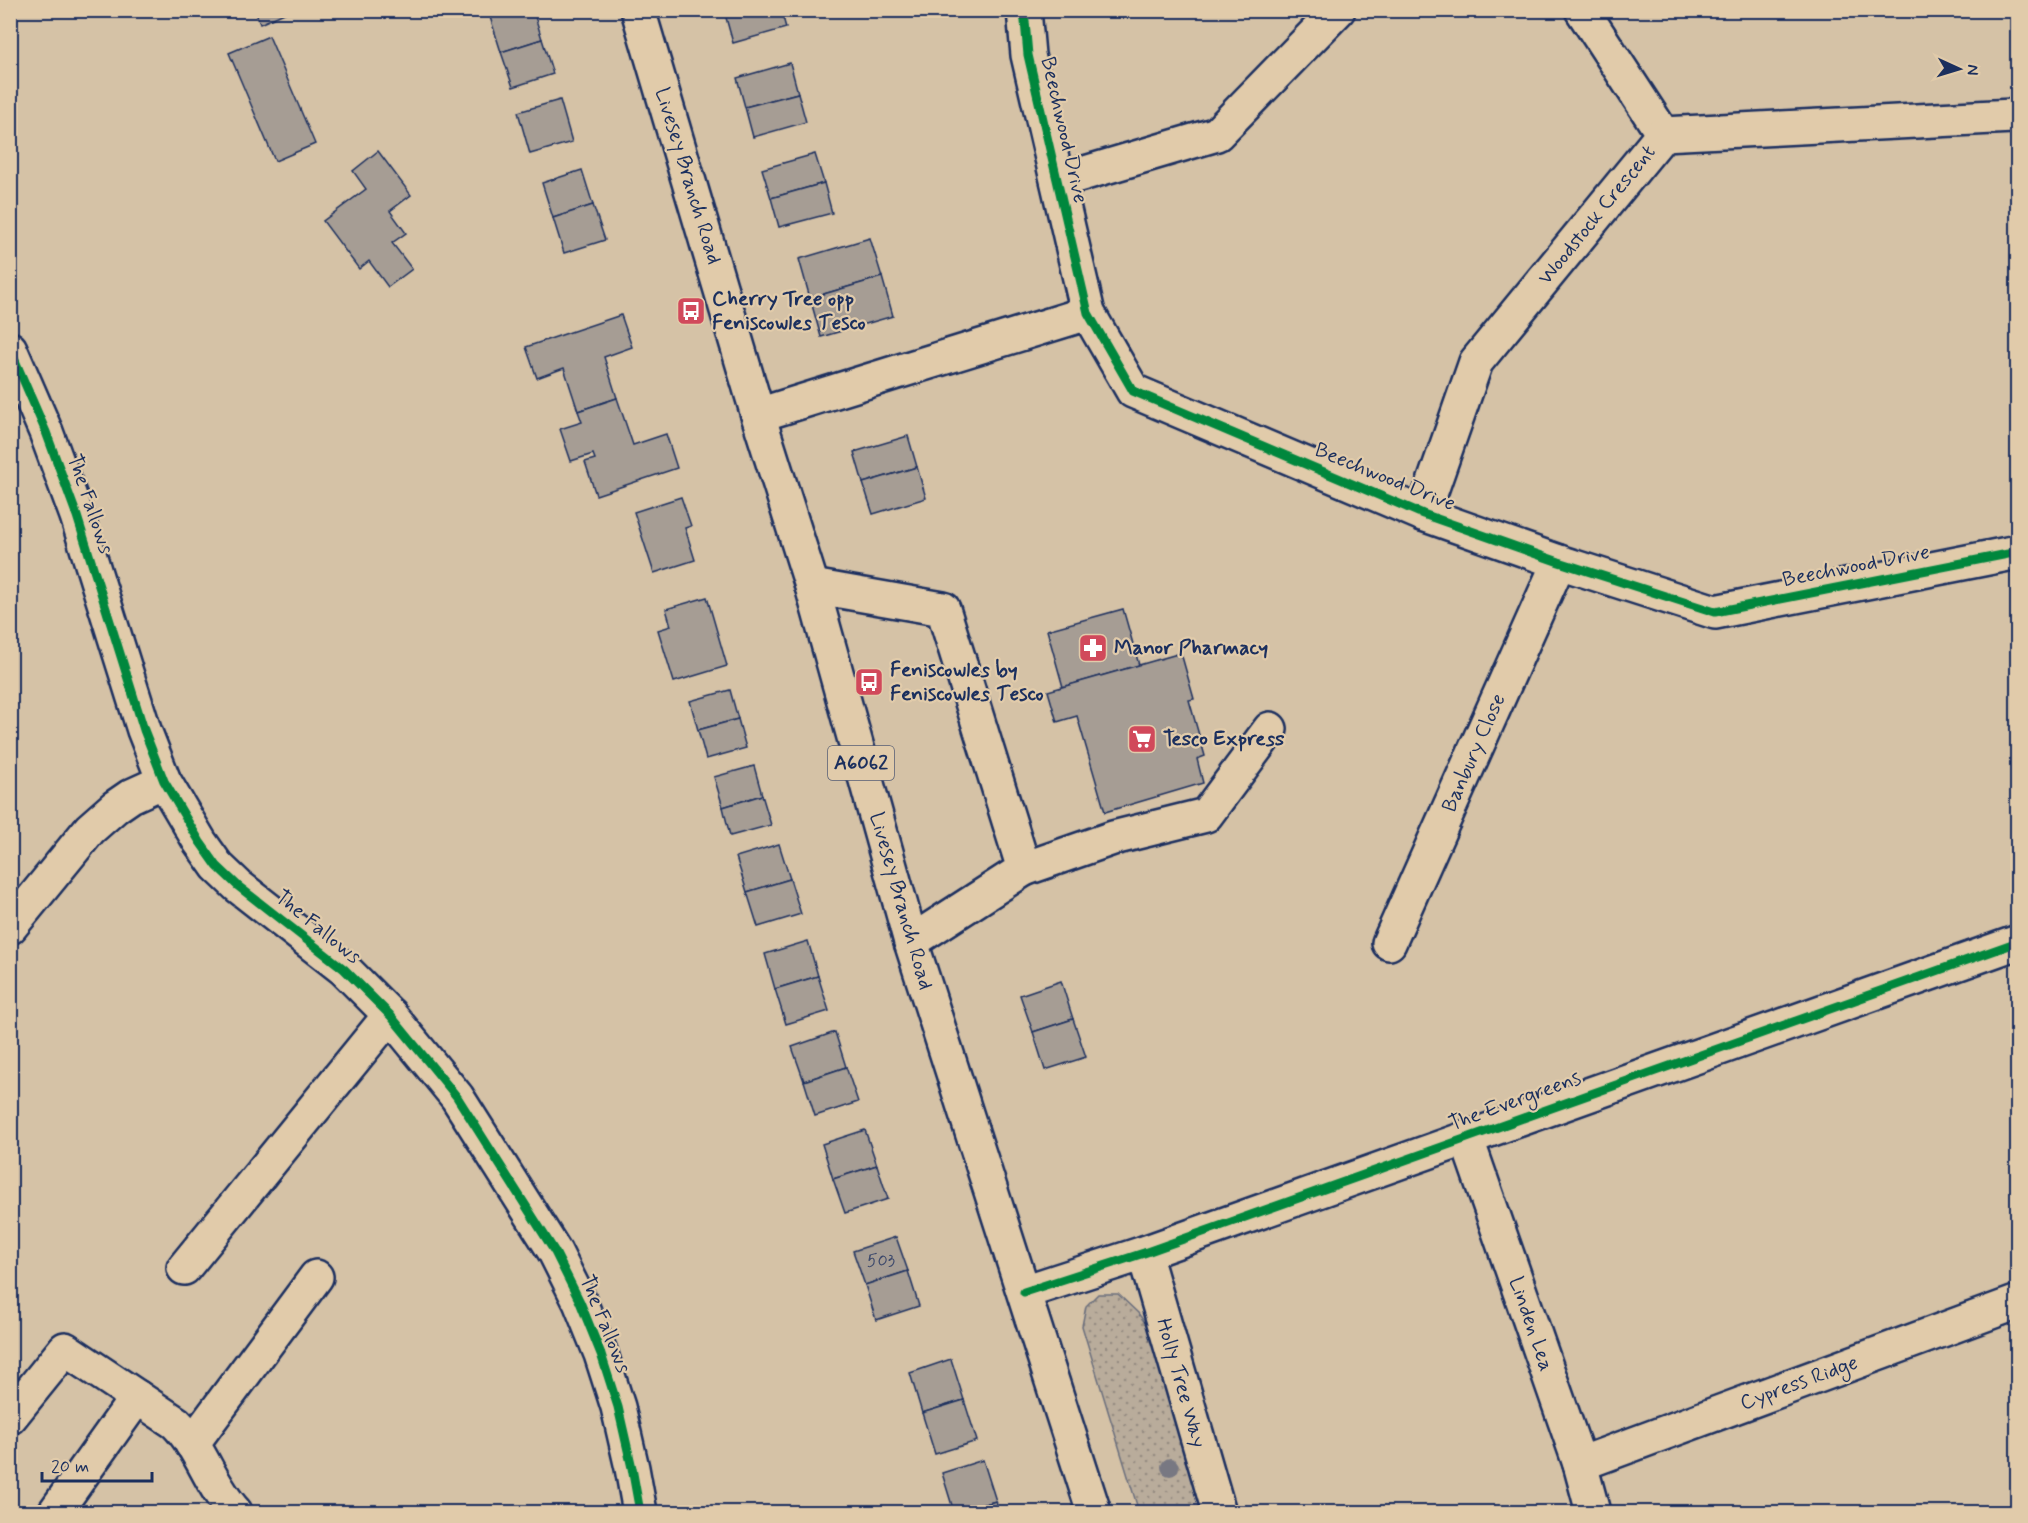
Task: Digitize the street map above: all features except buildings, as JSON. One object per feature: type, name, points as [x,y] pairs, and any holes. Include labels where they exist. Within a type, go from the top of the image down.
[{"type":"street","name":"Livesey Branch Road","points":[[638,10],[758,415],[812,586],[910,942],[1094,1512]]},
{"type":"street","name":"Beechwood Drive","points":[[1024,10],[1028,55],[1088,314],[1133,391],[1423,514],[1559,562],[1715,612],[2018,552]]},
{"type":"street","points":[[1058,181],[1217,134],[1338,10]]},
{"type":"street","points":[[1582,10],[1663,134]]},
{"type":"street","name":"Woodstock Crescent","points":[[1423,514],[1476,362],[1663,134],[2013,116],[2018,113]]},
{"type":"street","points":[[758,415],[1088,314]]},
{"type":"street","name":"The Fallows","points":[[10,349],[46,432],[77,516],[144,730],[164,781],[217,866],[238,886],[344,969],[390,1015],[457,1097],[555,1252],[580,1302],[604,1365],[620,1417],[640,1512]]},
{"type":"street","name":"Banbury Close","points":[[1389,943],[1559,562]]},
{"type":"street","points":[[812,586],[943,609],[1024,869]]},
{"type":"street","points":[[910,942],[1024,869],[1113,838],[1206,815],[1270,729]]},
{"type":"street","points":[[10,927],[90,830],[131,796],[164,781]]},
{"type":"street","name":"The Evergreens","points":[[1024,1292],[1144,1253],[2018,942]]},
{"type":"street","points":[[184,1269],[390,1015]]},
{"type":"street","name":"Linden Lea","points":[[1467,1137],[1580,1464],[1593,1512]]},
{"type":"street","name":"Holly Tree Way","points":[[1144,1253],[1219,1512]]},
{"type":"street","points":[[192,1444],[316,1277]]},
{"type":"street","name":"Cypress Ridge","points":[[1580,1464],[2018,1302]]},
{"type":"street","points":[[10,1417],[65,1349],[176,1423],[186,1434],[213,1483],[235,1512]]},
{"type":"street","points":[[55,1512],[137,1397]]},
{"type":"shaded area","points":[[1098,1294],[1118,1294],[1138,1313],[1153,1334],[1205,1512],[1139,1512],[1082,1326],[1086,1306]]},
{"type":"cycle path","points":[[1024,10],[1028,55],[1088,313],[1133,391],[1423,514],[1559,562],[1715,612],[2018,552]]},
{"type":"cycle path","points":[[10,349],[46,432],[77,516],[144,730],[164,781],[217,866],[238,886],[344,969],[390,1015],[457,1097],[555,1252],[580,1302],[601,1354],[618,1407],[640,1512]]},
{"type":"cycle path","points":[[1024,1292],[1144,1253],[2018,942]]},
{"type":"place","name":"Cherry Tree opp Feniscowles Tesco","points":[[691,311]]},
{"type":"place","name":"Manor Pharmacy","points":[[1093,648]]},
{"type":"place","name":"Feniscowles by Feniscowles Tesco","points":[[869,682]]},
{"type":"place","name":"Tesco Express","points":[[1142,739]]}]
